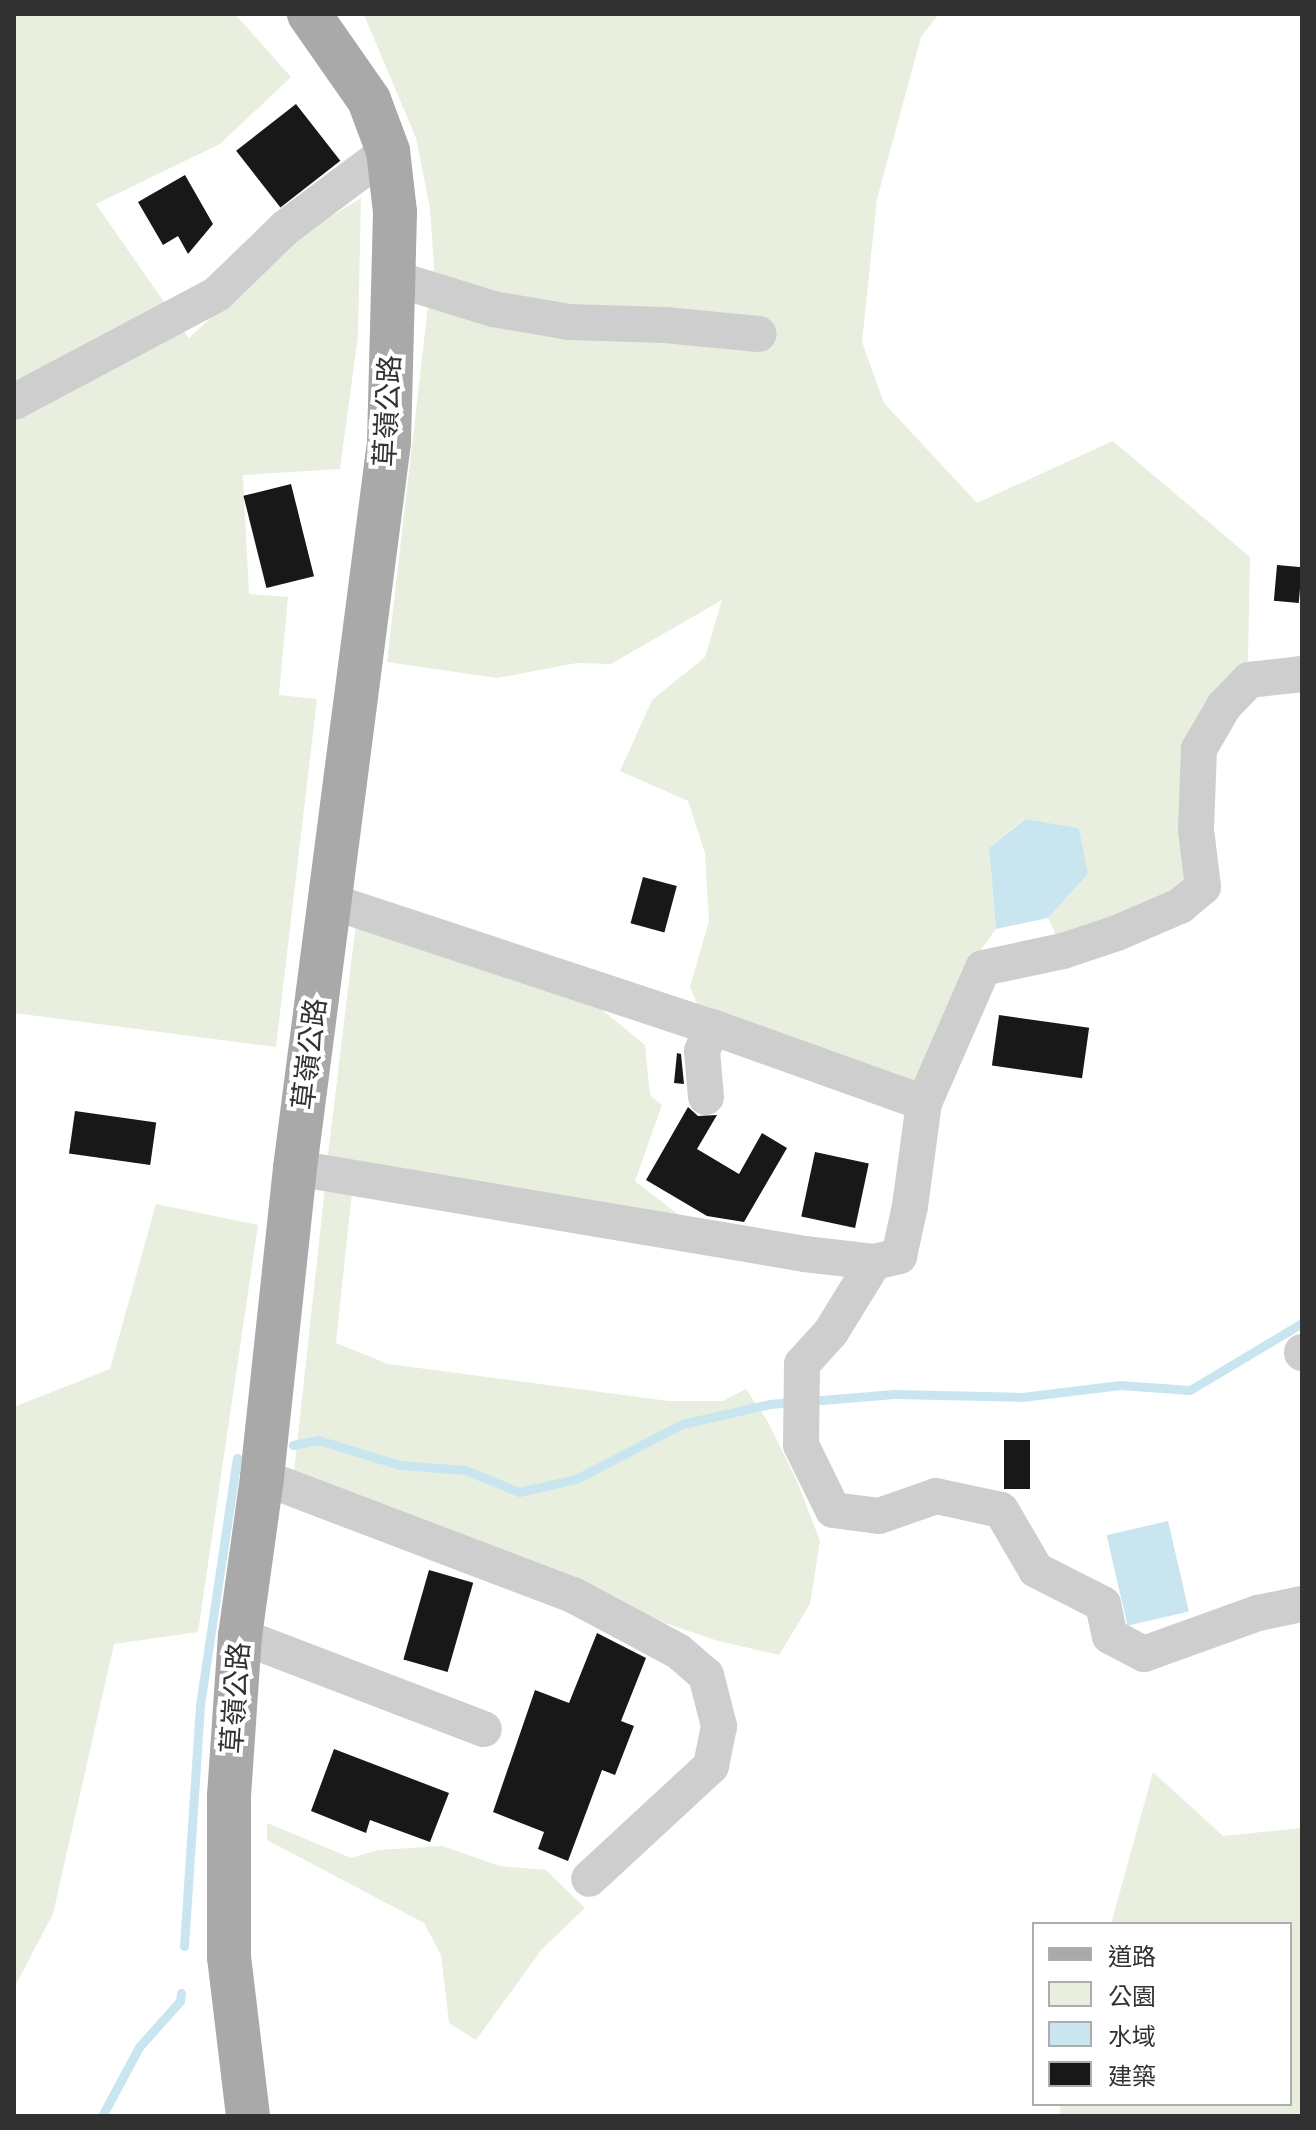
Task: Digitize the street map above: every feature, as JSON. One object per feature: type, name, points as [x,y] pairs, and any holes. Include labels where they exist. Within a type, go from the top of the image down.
[{"type":"main road","name":"草嶺公路","points":[[248,2116],[229,1957],[229,1796],[240,1636],[262,1477],[295,1168],[389,442],[395,212],[388,151],[369,100],[309,14]]},
{"type":"street","points":[[14,402],[217,294],[285,228],[388,151]]},
{"type":"street","points":[[393,278],[493,309],[569,322],[665,325],[759,334]]},
{"type":"street","points":[[295,1168],[805,1254],[874,1262],[899,1256],[910,1206],[924,1103],[983,968],[1063,951],[1117,933],[1180,906],[1203,887],[1196,830],[1199,749],[1224,706],[1249,680],[1302,674]]},
{"type":"street","points":[[330,901],[712,1027],[924,1103]]},
{"type":"street","points":[[706,1097],[702,1051],[712,1027]]},
{"type":"street","points":[[874,1262],[831,1332],[802,1364],[801,1445],[833,1510],[879,1516],[936,1496],[1001,1510],[1036,1570],[1103,1604],[1110,1636],[1144,1654],[1258,1613],[1302,1604]]},
{"type":"street","points":[[262,1477],[573,1595],[678,1651],[706,1675],[719,1726],[711,1766],[589,1879]]},
{"type":"street","points":[[240,1636],[484,1729]]},
{"type":"green space","points":[[14,14],[235,14],[291,77],[220,144],[96,204],[189,338],[296,238],[361,198],[358,336],[340,469],[243,475],[249,594],[288,597],[279,695],[317,699],[276,1047],[14,1013]]},
{"type":"green space","points":[[939,14],[921,37],[877,199],[862,342],[884,403],[977,503],[1113,441],[1250,557],[1248,661],[1219,695],[1191,877],[1161,904],[1058,940],[1048,918],[1088,874],[1079,828],[1024,819],[989,848],[996,929],[974,959],[914,1095],[709,1031],[690,987],[709,921],[705,853],[688,801],[620,771],[652,700],[705,657],[722,600],[611,664],[577,663],[497,678],[387,662],[428,306],[592,310],[435,282],[430,209],[416,138],[364,15]]},
{"type":"green space","points":[[356,923],[585,996],[645,1045],[650,1095],[662,1105],[635,1181],[684,1219],[327,1163]]},
{"type":"green space","points":[[325,1187],[352,1192],[336,1343],[388,1364],[669,1401],[723,1401],[746,1389],[768,1422],[797,1481],[820,1541],[810,1604],[779,1655],[718,1641],[665,1623],[294,1472]]},
{"type":"green space","points":[[156,1204],[258,1225],[198,1632],[114,1644],[53,1914],[14,1988],[14,1407],[110,1369]]},
{"type":"green space","points":[[1153,1772],[1223,1836],[1302,1828],[1302,2116],[1059,2116],[1061,2106],[1292,2106],[1292,1922],[1112,1922]]},
{"type":"green space","points":[[267,1823],[351,1858],[378,1850],[442,1846],[500,1866],[546,1870],[585,1908],[542,1949],[476,2040],[449,2023],[441,1955],[424,1923],[267,1840]]},
{"type":"water","points":[[1025,819],[1079,828],[1088,874],[1048,918],[996,929],[989,848]]},
{"type":"water","points":[[1168,1521],[1189,1612],[1128,1626],[1107,1535]]},
{"type":"building","points":[[296,104],[340,161],[280,208],[236,151]]},
{"type":"building","points":[[185,175],[213,224],[188,254],[178,236],[163,245],[138,202]]},
{"type":"building","points":[[291,484],[314,576],[266,588],[243,496]]},
{"type":"building","points":[[1277,565],[1302,567],[1299,603],[1274,601]]},
{"type":"building","points":[[643,877],[677,886],[664,932],[631,923]]},
{"type":"building","points":[[999,1015],[1089,1028],[1082,1078],[992,1066]]},
{"type":"building","points":[[677,1053],[681,1054],[684,1084],[674,1083]]},
{"type":"building","points":[[688,1107],[698,1116],[717,1115],[697,1149],[739,1174],[762,1133],[787,1148],[744,1222],[707,1216],[646,1180]]},
{"type":"building","points":[[75,1111],[156,1122],[150,1165],[69,1154]]},
{"type":"building","points":[[815,1152],[869,1163],[855,1228],[801,1217]]},
{"type":"building","points":[[1004,1440],[1030,1440],[1030,1489],[1004,1489]]},
{"type":"building","points":[[429,1570],[473,1583],[448,1672],[403,1659]]},
{"type":"building","points":[[597,1633],[646,1658],[621,1721],[634,1726],[615,1775],[602,1770],[568,1861],[538,1849],[544,1832],[493,1812],[535,1690],[569,1703]]},
{"type":"building","points":[[334,1749],[449,1793],[430,1842],[370,1820],[366,1833],[311,1811]]},
{"type":"waterway","points":[[810,1401],[894,1394],[1022,1397],[1120,1385],[1190,1390],[1302,1323]]},
{"type":"waterway","points":[[293,1445],[318,1440],[400,1465],[465,1470],[519,1492],[576,1479],[682,1424],[770,1404],[795,1402]]},
{"type":"waterway","points":[[184,1946],[200,1705],[237,1458]]},
{"type":"waterway","points":[[102,2116],[139,2047],[180,2001],[181,1993]]}]
